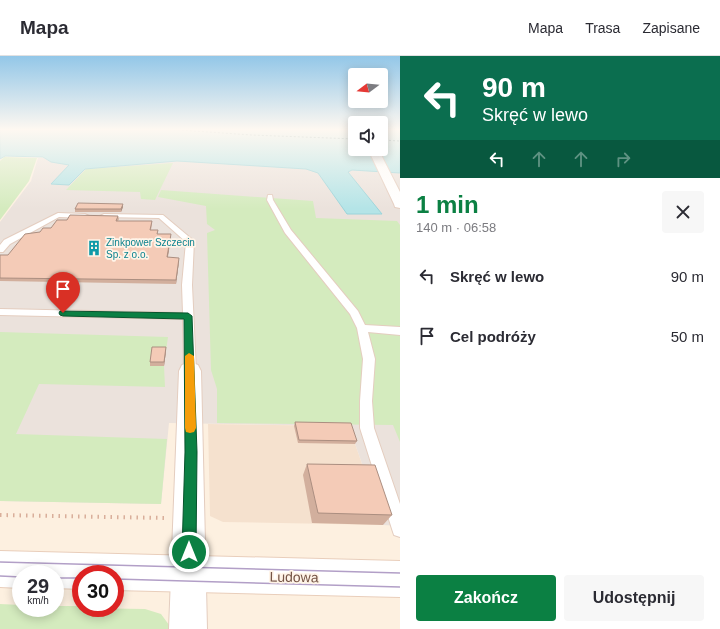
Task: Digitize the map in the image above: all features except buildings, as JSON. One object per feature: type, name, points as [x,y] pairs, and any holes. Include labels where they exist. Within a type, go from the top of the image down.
[{"type":"street","points":[[375,156],[400,204]]},
{"type":"street","points":[[188,629],[190,371]]},
{"type":"street","name":"Ludowa","points":[[0,569],[400,579]]},
{"type":"lane","points":[[270,196],[270,200],[288,231],[354,313],[362,328],[369,359],[366,401],[367,428],[400,529]]},
{"type":"lane","points":[[0,250],[7,242],[58,215],[161,216],[190,241],[187,285],[190,371]]},
{"type":"lane","points":[[0,312],[188,316]]},
{"type":"lane","points":[[362,328],[400,331]]},
{"type":"path","points":[[0,515],[166,518]]},
{"type":"shaded area","points":[[38,158],[177,158],[400,168],[400,526],[383,525],[349,426],[169,423],[161,504],[0,501],[0,222],[31,181]]},
{"type":"shaded area","points":[[208,424],[349,426],[383,525],[223,522],[210,516]]},
{"type":"green space","points":[[4,157],[37,158],[29,181],[0,220],[0,161]]},
{"type":"green space","points":[[173,163],[155,200],[141,199],[140,192],[66,190],[86,169]]},
{"type":"green space","points":[[161,190],[313,201],[316,218],[397,221],[400,225],[400,442],[393,425],[217,423],[217,389],[211,370],[207,233],[215,230],[207,224],[206,206],[158,197]]},
{"type":"green space","points":[[0,332],[168,337],[166,351],[153,351],[150,365],[164,366],[165,387],[39,384],[16,434],[167,439],[161,504],[0,501]]},
{"type":"green space","points":[[0,604],[12,605],[12,617],[64,617],[64,606],[72,606],[72,617],[124,617],[124,609],[145,609],[161,614],[172,629],[0,629]]},
{"type":"water","points":[[0,156],[400,156],[400,173],[352,170],[348,172],[382,214],[347,214],[318,173],[306,169],[177,161],[85,169],[69,185],[51,184],[69,165],[51,162],[43,157],[5,156],[0,159]]},
{"type":"tram line","points":[[0,562],[400,573]]},
{"type":"tram line","points":[[0,576],[12,577]]},
{"type":"tram line","points":[[64,578],[72,578]]},
{"type":"tram line","points":[[124,579],[400,587]]},
{"type":"slow traffic","points":[[189,356],[190,428]]},
{"type":"place","name":"Zinkpower Szczecin Sp. z o.o.","points":[[94,248]]},
{"type":"route","points":[[63,313],[188,316],[191,452],[189,552]]}]
